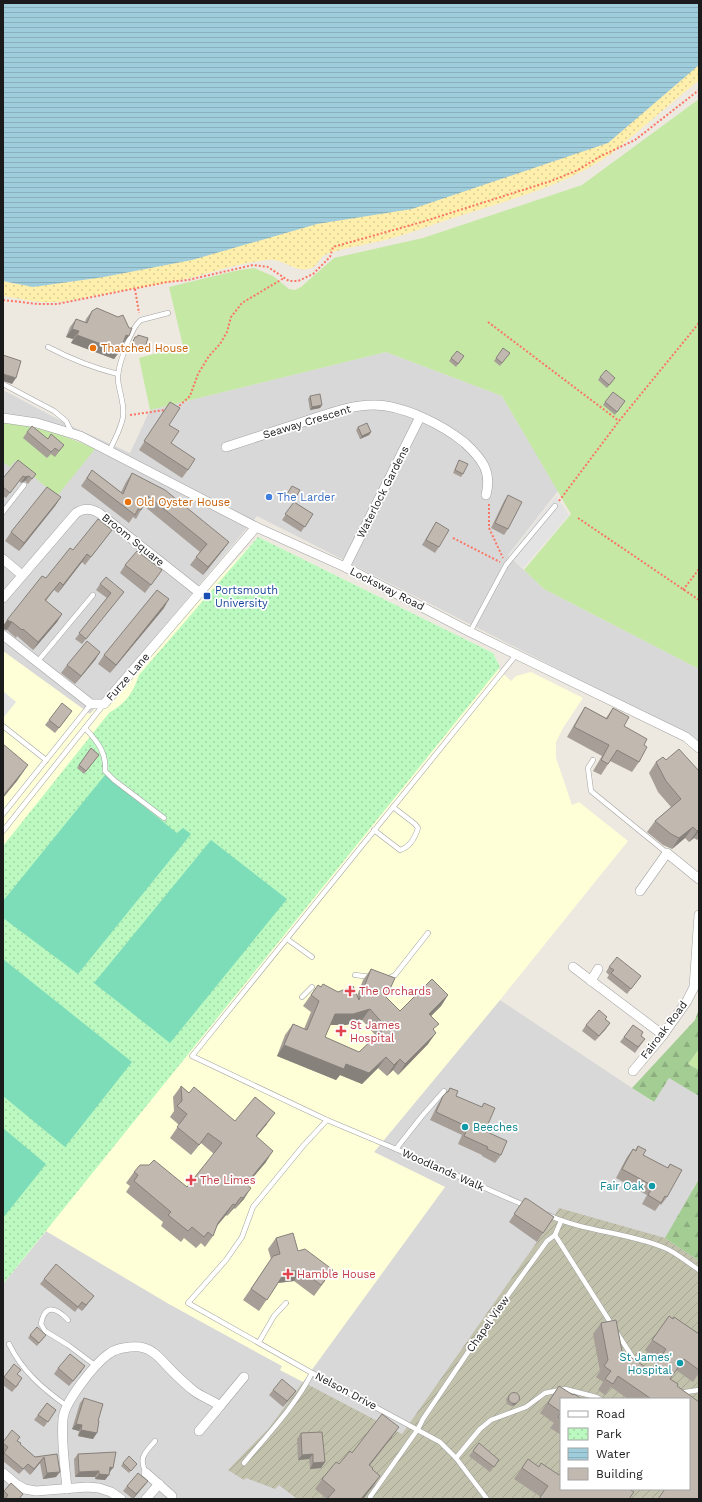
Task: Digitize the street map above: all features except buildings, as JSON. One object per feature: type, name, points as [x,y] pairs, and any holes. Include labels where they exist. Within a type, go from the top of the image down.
[{"type":"street","name":"Seaway Crescent","points":[[226,448],[346,409],[359,406],[389,406],[420,417],[438,426],[456,437],[471,449],[480,458],[488,476],[486,495]]},
{"type":"street","name":"Waterlock Gardens","points":[[345,567],[420,417]]},
{"type":"street","name":"Locksway Road","points":[[3,418],[37,423],[72,433],[256,527],[345,567],[470,632],[686,737],[699,748]]},
{"type":"street","name":"Broom Square","points":[[3,598],[76,513],[82,509],[91,509],[99,513],[200,593]]},
{"type":"street","name":"Furze Lane","points":[[104,704],[256,527]]},
{"type":"street","points":[[3,559],[22,575]]},
{"type":"street","points":[[3,635],[91,704],[104,704]]},
{"type":"street","points":[[640,891],[667,853],[699,879]]},
{"type":"street","name":"Fairoak Road","points":[[633,1072],[663,1035],[687,1001],[694,987],[699,919]]},
{"type":"street","points":[[573,968],[663,1035]]},
{"type":"street","points":[[591,981],[598,969]]},
{"type":"street","points":[[67,1489],[63,1417],[69,1402],[78,1388],[110,1352],[124,1348],[140,1347],[150,1351],[160,1357],[170,1370],[195,1392],[220,1406]]},
{"type":"street","points":[[199,1431],[244,1377]]},
{"type":"street","points":[[3,1473],[16,1484],[36,1495],[67,1489],[99,1488],[111,1492],[121,1499]]},
{"type":"street","points":[[146,1473],[173,1497]]},
{"type":"street","points":[[146,1499],[158,1484]]},
{"type":"lane","points":[[109,452],[123,416],[123,403],[118,374],[120,364],[132,332],[137,323],[141,320],[168,314]]},
{"type":"lane","points":[[48,347],[71,359],[89,366],[118,374]]},
{"type":"lane","points":[[3,384],[58,414],[69,425],[72,433]]},
{"type":"lane","points":[[3,512],[24,485]]},
{"type":"lane","points":[[470,632],[506,565],[555,506]]},
{"type":"lane","points":[[38,661],[93,595]]},
{"type":"lane","points":[[312,957],[287,939],[517,654]]},
{"type":"lane","points":[[3,814],[91,704]]},
{"type":"lane","name":"Furze Lane","points":[[3,831],[104,704]]},
{"type":"lane","points":[[3,726],[46,760]]},
{"type":"lane","points":[[85,728],[96,741],[105,756],[105,771],[114,780],[164,818]]},
{"type":"lane","points":[[593,760],[588,768],[591,791],[667,853]]},
{"type":"lane","points":[[374,830],[400,850],[406,848],[415,836],[418,828],[393,807]]},
{"type":"lane","points":[[384,978],[390,978],[394,975],[428,933]]},
{"type":"lane","name":"Woodlands Walk","points":[[287,939],[192,1056],[327,1120],[533,1209]]},
{"type":"lane","points":[[355,975],[377,977]]},
{"type":"lane","points":[[302,996],[312,986]]},
{"type":"lane","points":[[396,1149],[444,1091]]},
{"type":"lane","name":"Nelson Drive","points":[[327,1120],[303,1146],[253,1207],[242,1237],[226,1260],[188,1303],[312,1373],[440,1442],[456,1458],[487,1499]]},
{"type":"lane","points":[[540,1212],[561,1221],[638,1239],[666,1249],[699,1270]]},
{"type":"lane","name":"Chapel View","points":[[370,1497],[418,1429],[423,1419],[487,1324],[547,1241],[555,1236],[561,1221]]},
{"type":"lane","points":[[555,1236],[639,1367]]},
{"type":"lane","points":[[259,1342],[274,1316],[286,1302]]},
{"type":"lane","points":[[68,1320],[61,1312],[54,1309],[48,1310],[42,1316],[41,1324],[45,1331],[68,1345],[96,1366]]},
{"type":"lane","points":[[9,1344],[15,1358],[26,1371],[51,1395],[69,1402]]},
{"type":"lane","points":[[244,1463],[282,1417],[312,1373]]},
{"type":"lane","points":[[456,1458],[480,1428],[491,1420],[526,1407],[545,1393],[565,1389],[598,1398]]},
{"type":"lane","points":[[679,1393],[699,1390]]},
{"type":"lane","points":[[146,1473],[142,1460],[144,1454],[155,1442]]},
{"type":"path","points":[[3,300],[38,304],[57,304],[135,288],[188,280],[253,265],[268,267],[289,281],[298,281],[313,274],[330,257],[333,247],[422,222],[551,181],[578,170],[599,157],[635,140],[699,90]]},
{"type":"path","points":[[123,416],[178,407],[190,396],[198,374],[209,356],[220,344],[227,332],[231,317],[238,308],[250,297],[266,290],[284,278]]},
{"type":"path","points":[[135,288],[141,320]]},
{"type":"path","points":[[488,322],[620,421]]},
{"type":"path","points":[[555,506],[620,421],[699,323]]},
{"type":"path","points":[[486,495],[490,504],[489,528],[506,565]]},
{"type":"path","points":[[578,518],[682,590],[699,600]]},
{"type":"path","points":[[453,538],[506,565]]},
{"type":"path","points":[[682,590],[699,569]]},
{"type":"shaded area","points":[[386,352],[502,396],[558,491],[508,555],[544,589],[699,669],[699,743],[678,730],[257,516],[90,714],[3,651],[3,459],[95,449],[71,437],[48,430],[3,422],[3,390],[69,425],[130,453],[150,410]]},
{"type":"shaded area","points":[[556,496],[569,515],[523,568],[509,555]]},
{"type":"shaded area","points":[[258,537],[493,653],[500,667],[498,669],[511,681],[516,676],[531,672],[583,698],[563,728],[556,742],[556,758],[572,805],[579,802],[628,841],[500,1000],[374,1152],[445,1187],[303,1382],[280,1370],[282,1366],[169,1304],[46,1231],[3,1284],[3,651],[90,714]]},
{"type":"shaded area","points":[[3,691],[16,702],[3,718]]},
{"type":"shaded area","points":[[500,1000],[653,1102],[669,1078],[699,1096],[699,1179],[692,1190],[699,1194],[699,1499],[3,1499],[3,1284],[46,1231],[169,1304],[282,1366],[281,1370],[445,1187],[374,1152]]},
{"type":"shaded area","points":[[559,1208],[665,1238],[699,1261],[699,1499],[297,1499],[279,1485],[275,1489],[246,1478],[244,1480],[228,1470],[269,1428],[303,1382],[402,1434],[551,1222]]},
{"type":"green space","points":[[699,99],[699,669],[544,589],[524,570],[571,514],[502,396],[386,352],[150,410],[139,358],[183,346],[169,287],[239,270],[254,268],[273,276],[289,289],[295,290],[301,287],[334,258],[423,238],[582,185]]},
{"type":"green space","points":[[3,422],[28,426],[50,432],[72,439],[95,449],[57,496],[15,461],[10,467],[3,462]]},
{"type":"green space","points":[[258,537],[493,653],[500,667],[3,1284],[3,846],[109,713],[128,697],[139,675]]},
{"type":"green space","points":[[105,775],[177,833],[183,828],[191,834],[78,974],[3,918],[3,901]]},
{"type":"green space","points":[[211,840],[287,899],[170,1043],[94,983]]},
{"type":"green space","points":[[3,959],[132,1062],[65,1147],[3,1096]]},
{"type":"green space","points":[[699,1009],[699,1049],[688,1064],[699,1070],[699,1096],[669,1078],[654,1102],[632,1088],[695,1020]]},
{"type":"green space","points":[[699,1049],[699,1070],[688,1064]]},
{"type":"green space","points":[[3,1128],[46,1164],[3,1218]]},
{"type":"green space","points":[[699,1179],[699,1261],[665,1238]]},
{"type":"sand","points":[[699,54],[699,80],[611,154],[578,174],[542,189],[396,237],[324,255],[312,268],[308,269],[298,269],[278,261],[268,260],[239,265],[190,278],[65,301],[41,302],[3,296],[3,281],[15,284]]},
{"type":"water","points":[[3,3],[699,3],[699,65],[608,143],[412,209],[317,224],[192,260],[104,277],[33,287],[3,281]]},
{"type":"place","name":"Thatched House","points":[[93,348]]},
{"type":"place","name":"The Larder","points":[[269,497]]},
{"type":"place","name":"Old Oyster House","points":[[128,502]]},
{"type":"place","name":"Portsmouth University","points":[[207,596]]},
{"type":"place","name":"The Orchards","points":[[350,991]]},
{"type":"place","name":"St James Hospital","points":[[341,1031]]},
{"type":"place","name":"Beeches","points":[[465,1127]]},
{"type":"place","name":"The Limes","points":[[191,1180]]},
{"type":"place","name":"Fair Oak","points":[[652,1186]]},
{"type":"place","name":"Hamble House","points":[[288,1274]]},
{"type":"place","name":"St James' Hospital","points":[[680,1363]]}]
